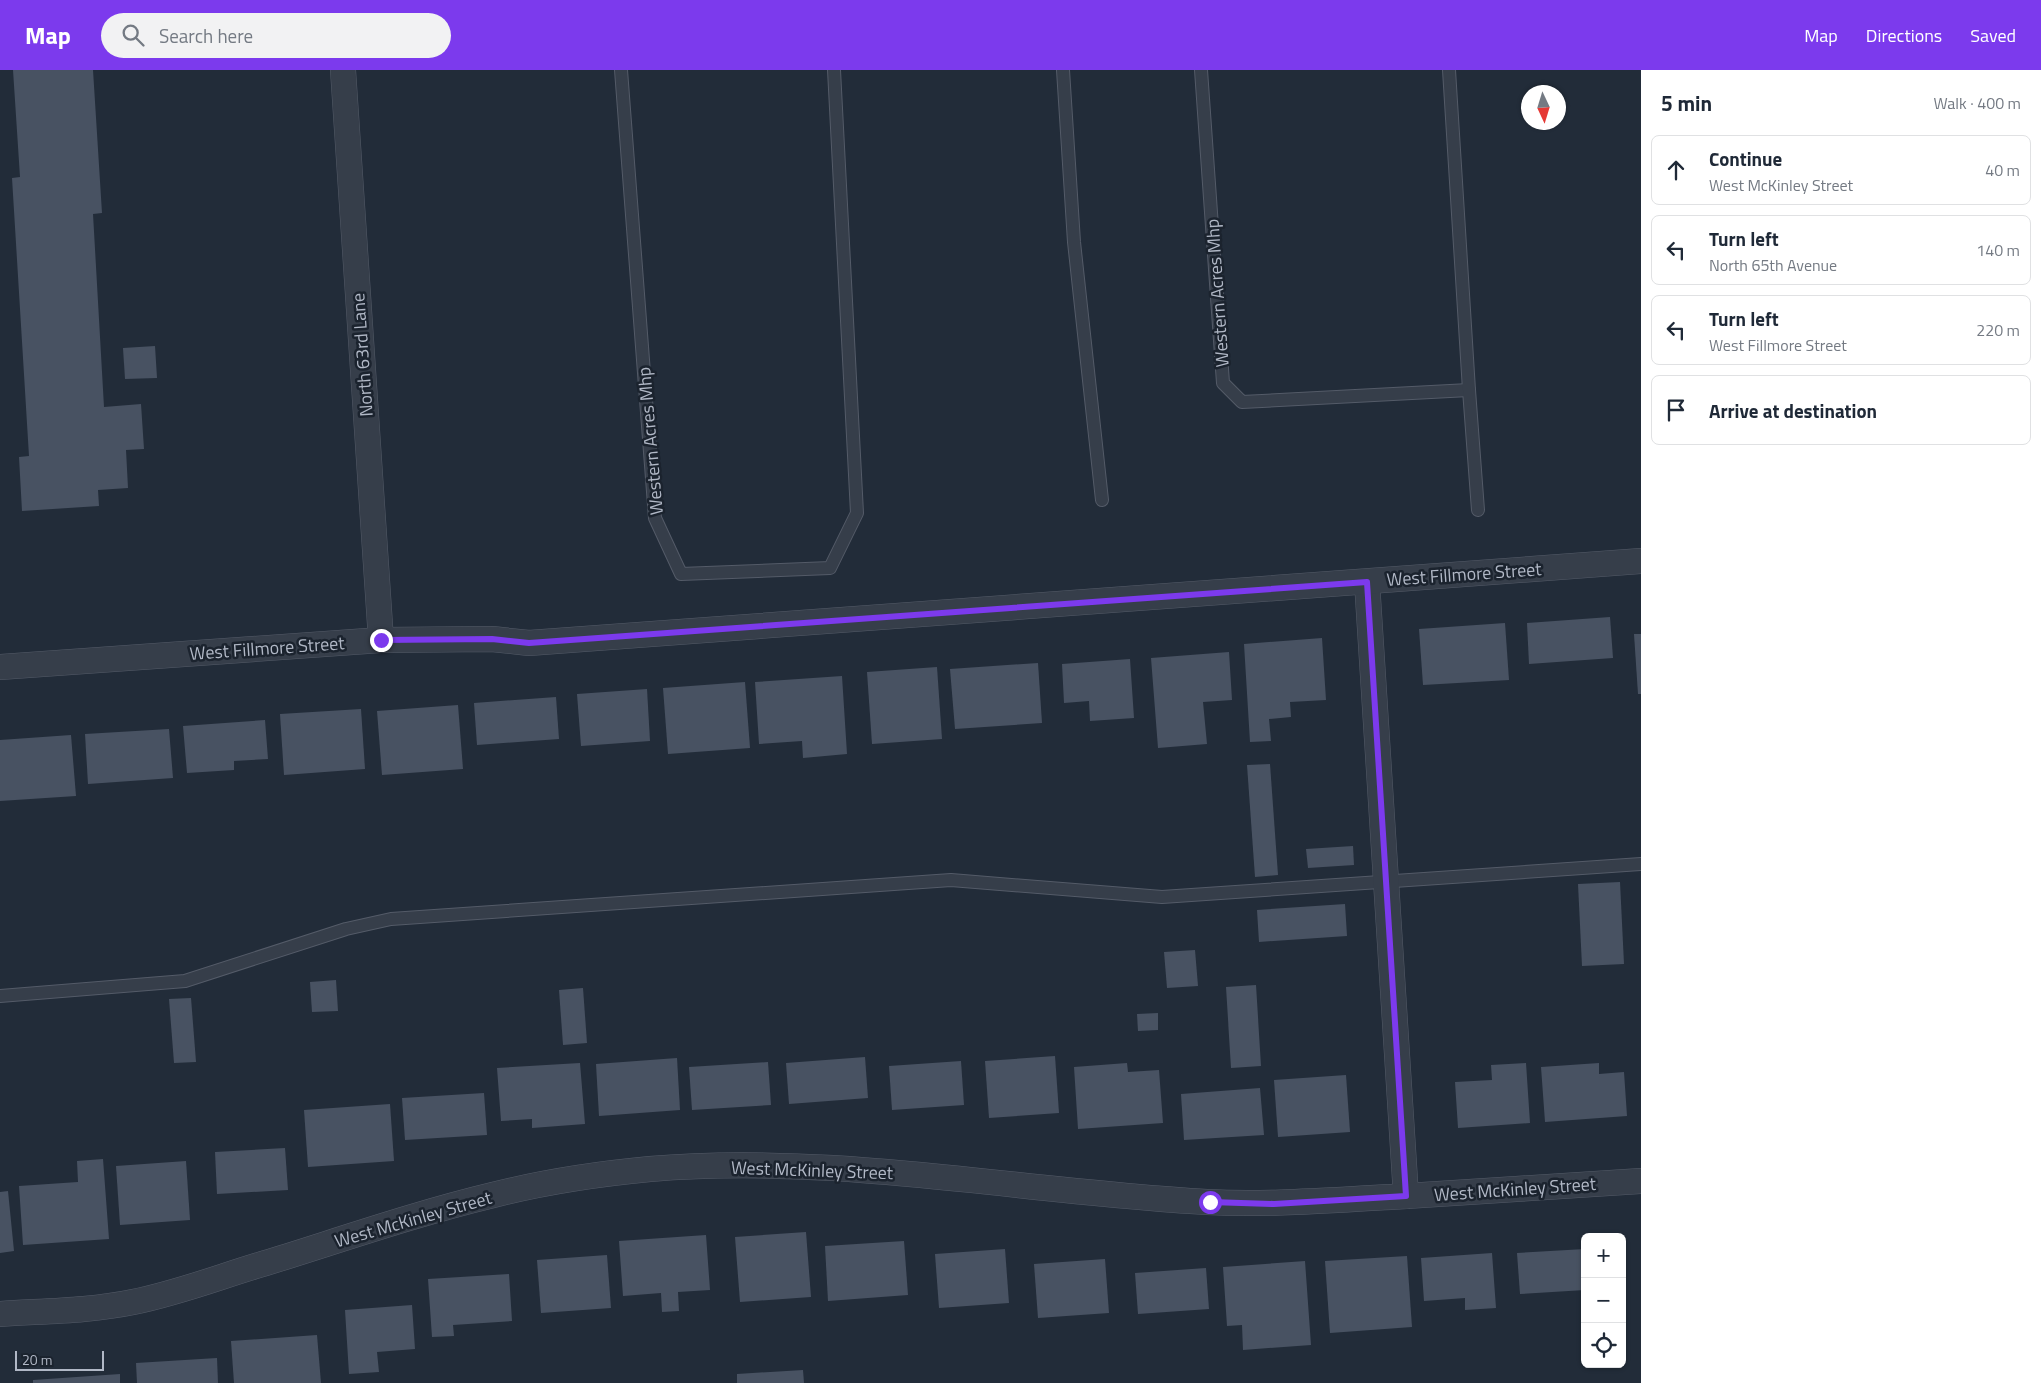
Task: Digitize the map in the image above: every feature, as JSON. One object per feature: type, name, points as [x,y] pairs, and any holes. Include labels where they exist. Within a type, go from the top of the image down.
[{"type":"street","name":"North 63rd Lane","points":[[343,70],[381,640]]},
{"type":"street","name":"West Fillmore Street","points":[[0,666],[381,640],[492,639],[529,643],[1641,561]]},
{"type":"street","points":[[1367,582],[1406,1196]]},
{"type":"street","name":"West McKinley Street","points":[[0,1314],[80,1309],[131,1303],[183,1289],[416,1216],[493,1195],[562,1180],[652,1169],[741,1166],[811,1167],[1132,1196],[1210,1202],[1274,1204],[1641,1181]]},
{"type":"lane","name":"Western Acres Mhp","points":[[621,70],[655,518],[681,574],[830,568],[857,513],[834,70]]},
{"type":"lane","points":[[1063,70],[1074,242],[1102,500]]},
{"type":"lane","name":"Western Acres Mhp","points":[[1201,70],[1223,383],[1242,402],[1469,390]]},
{"type":"lane","points":[[1449,70],[1478,510]]},
{"type":"lane","points":[[0,996],[185,981],[346,929],[391,919],[951,880],[1162,896],[1641,864]]},
{"type":"building","points":[[13,70],[93,70],[102,213],[93,214],[104,407],[141,404],[144,449],[126,450],[128,488],[98,490],[99,506],[22,511],[19,457],[29,456],[12,178],[20,177]]},
{"type":"building","points":[[155,346],[157,378],[125,379],[123,348]]},
{"type":"building","points":[[1610,617],[1613,658],[1529,664],[1527,623]]},
{"type":"building","points":[[1505,623],[1509,680],[1423,685],[1419,629]]},
{"type":"building","points":[[1634,634],[1641,634],[1641,694],[1638,694]]},
{"type":"building","points":[[1322,638],[1326,700],[1290,702],[1291,717],[1269,719],[1271,741],[1250,742],[1244,644]]},
{"type":"building","points":[[1229,652],[1232,700],[1203,702],[1207,744],[1158,748],[1151,658]]},
{"type":"building","points":[[1130,659],[1134,718],[1090,721],[1089,701],[1064,703],[1062,664]]},
{"type":"building","points":[[1038,663],[1042,723],[955,729],[950,669]]},
{"type":"building","points":[[937,667],[942,739],[872,744],[867,672]]},
{"type":"building","points":[[842,676],[847,754],[803,758],[802,741],[759,744],[755,682]]},
{"type":"building","points":[[745,682],[750,748],[668,754],[663,688]]},
{"type":"building","points":[[647,689],[650,741],[581,746],[577,694]]},
{"type":"building","points":[[556,697],[559,739],[477,745],[474,703]]},
{"type":"building","points":[[458,705],[463,769],[382,775],[377,711]]},
{"type":"building","points":[[361,709],[365,769],[284,775],[280,714]]},
{"type":"building","points":[[265,720],[268,759],[234,761],[234,770],[187,773],[183,726]]},
{"type":"building","points":[[169,729],[173,778],[88,784],[85,734]]},
{"type":"building","points":[[71,735],[76,796],[0,801],[0,740]]},
{"type":"building","points":[[1270,764],[1278,875],[1255,877],[1247,765]]},
{"type":"building","points":[[1353,846],[1354,865],[1308,868],[1306,849]]},
{"type":"building","points":[[1620,882],[1624,964],[1582,966],[1578,884]]},
{"type":"building","points":[[1345,904],[1347,936],[1259,942],[1257,910]]},
{"type":"building","points":[[1195,950],[1198,986],[1167,988],[1164,952]]},
{"type":"building","points":[[336,980],[338,1011],[312,1012],[310,982]]},
{"type":"building","points":[[1256,985],[1261,1066],[1231,1068],[1226,987]]},
{"type":"building","points":[[583,988],[587,1043],[563,1045],[559,990]]},
{"type":"building","points":[[191,998],[196,1062],[174,1063],[169,999]]},
{"type":"building","points":[[1158,1013],[1158,1030],[1138,1031],[1137,1014]]},
{"type":"building","points":[[1055,1056],[1059,1113],[989,1118],[985,1061]]},
{"type":"building","points":[[865,1057],[868,1098],[789,1104],[786,1063]]},
{"type":"building","points":[[677,1058],[680,1110],[599,1116],[596,1064]]},
{"type":"building","points":[[961,1061],[964,1105],[892,1110],[889,1066]]},
{"type":"building","points":[[768,1062],[771,1105],[692,1110],[689,1067]]},
{"type":"building","points":[[580,1063],[585,1124],[532,1128],[532,1119],[501,1121],[497,1068]]},
{"type":"building","points":[[1127,1063],[1128,1072],[1159,1070],[1163,1123],[1078,1129],[1074,1067]]},
{"type":"building","points":[[1526,1063],[1530,1123],[1458,1128],[1455,1082],[1492,1080],[1491,1065]]},
{"type":"building","points":[[1599,1063],[1599,1074],[1624,1072],[1627,1116],[1545,1122],[1541,1067]]},
{"type":"building","points":[[1346,1075],[1350,1132],[1278,1137],[1274,1080]]},
{"type":"building","points":[[1260,1088],[1264,1135],[1184,1140],[1181,1094]]},
{"type":"building","points":[[484,1093],[487,1135],[405,1140],[402,1098]]},
{"type":"building","points":[[390,1104],[394,1161],[308,1167],[304,1110]]},
{"type":"building","points":[[285,1148],[288,1190],[217,1194],[215,1152]]},
{"type":"building","points":[[103,1159],[109,1239],[23,1245],[19,1186],[78,1182],[77,1161]]},
{"type":"building","points":[[186,1161],[190,1220],[120,1225],[116,1166]]},
{"type":"building","points":[[8,1191],[14,1251],[0,1253],[0,1192]]},
{"type":"building","points":[[806,1232],[811,1297],[740,1302],[735,1237]]},
{"type":"building","points":[[706,1235],[710,1290],[678,1292],[679,1311],[662,1312],[661,1293],[623,1296],[619,1241]]},
{"type":"building","points":[[904,1241],[908,1295],[828,1301],[825,1246]]},
{"type":"building","points":[[1005,1249],[1009,1303],[939,1308],[935,1254]]},
{"type":"building","points":[[1581,1249],[1581,1290],[1520,1294],[1517,1253]]},
{"type":"building","points":[[1492,1253],[1496,1308],[1465,1310],[1465,1298],[1424,1301],[1421,1258]]},
{"type":"building","points":[[607,1255],[611,1308],[541,1313],[537,1260]]},
{"type":"building","points":[[1407,1256],[1412,1327],[1330,1333],[1325,1261]]},
{"type":"building","points":[[1105,1259],[1109,1313],[1038,1318],[1034,1264]]},
{"type":"building","points":[[1305,1261],[1311,1345],[1243,1350],[1242,1325],[1227,1326],[1223,1267]]},
{"type":"building","points":[[1206,1268],[1209,1309],[1138,1314],[1135,1273]]},
{"type":"building","points":[[509,1274],[512,1321],[453,1325],[454,1336],[432,1337],[428,1279]]},
{"type":"building","points":[[412,1305],[415,1349],[377,1352],[379,1372],[349,1374],[345,1310]]},
{"type":"building","points":[[317,1335],[321,1383],[234,1383],[231,1341]]},
{"type":"building","points":[[217,1358],[218,1383],[137,1383],[136,1363]]},
{"type":"building","points":[[803,1370],[804,1383],[737,1383],[737,1374]]},
{"type":"building","points":[[120,1374],[120,1383],[33,1383],[33,1380]]},
{"type":"route","points":[[381,640],[492,639],[529,643],[1367,582],[1406,1196],[1274,1204],[1210,1202]]}]
